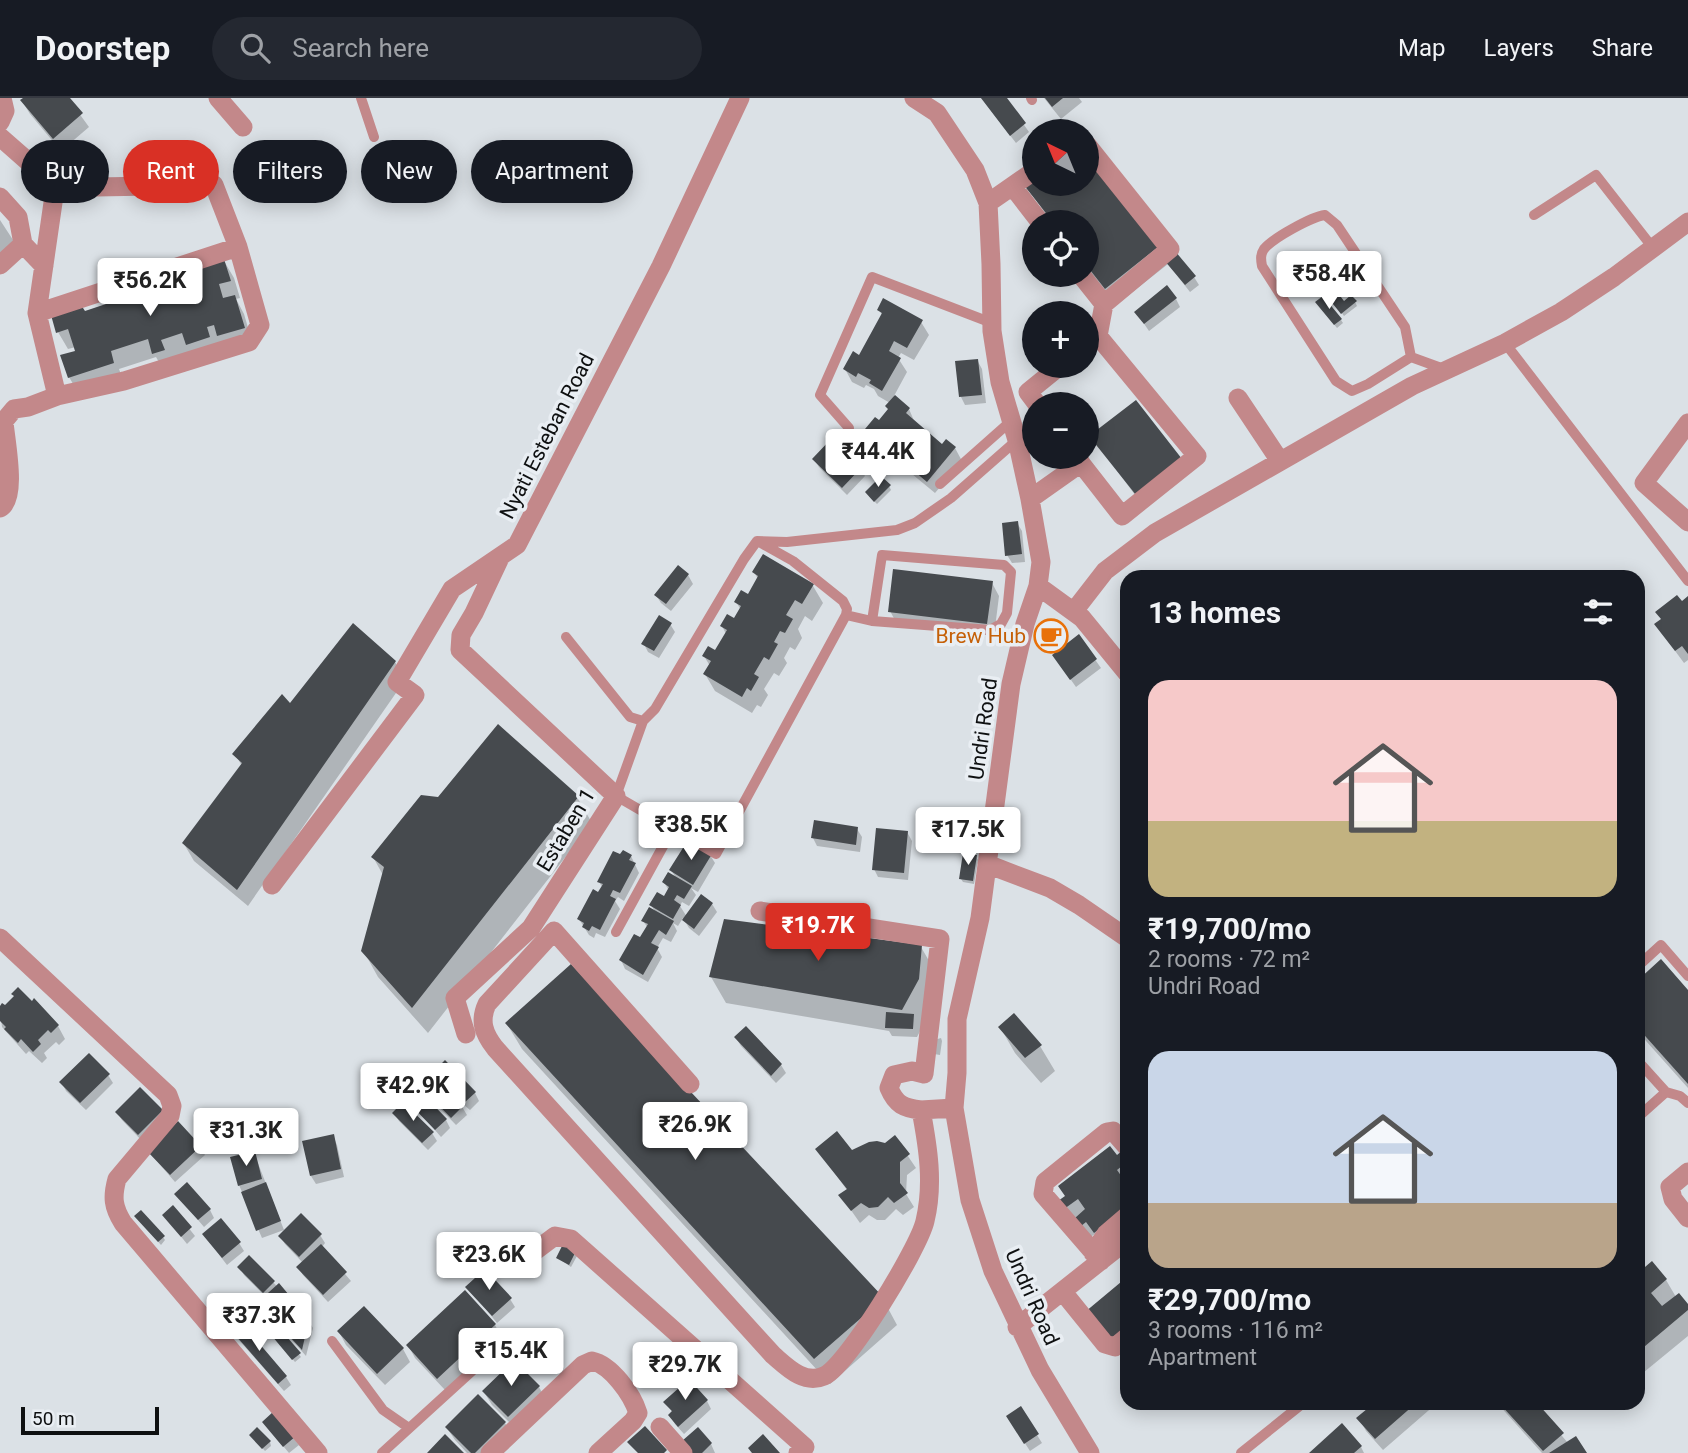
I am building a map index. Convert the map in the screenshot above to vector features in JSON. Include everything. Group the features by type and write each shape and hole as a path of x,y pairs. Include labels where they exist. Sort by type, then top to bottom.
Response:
{"street":[{"path":"0,122 5,111 2,98"},
{"path":"218,98 243,127"},
{"name":"Nyati Esteban Road","path":"272,885 415,695 397,682 452,589 517,545 661,266 740,98"},
{"name":"Undri Road","path":"914,98 937,113 975,170 988,203 992,323 1000,382 1017,440 1041,562 1038,586 1025,624 1011,684 979,918 957,1019 954,1108 970,1200 993,1271 1017,1327 1053,1394 1090,1453"},
{"path":"0,137 21,155"},
{"path":"1099,160 1170,249 1104,304 1099,319"},
{"path":"988,203 1022,180"},
{"path":"0,508 5,506 10,487 2,421 14,409 124,381 249,342 260,325 238,247 214,185 109,187"},
{"path":"1013,187 1031,210"},
{"path":"0,197 18,216 23,244 44,266"},
{"path":"53,203 37,313 57,396"},
{"path":"1074,611 1105,571 1155,533 1412,386 1506,343 1561,312 1688,222"},
{"path":"0,265 23,244"},
{"path":"37,313 238,247"},
{"path":"1091,287 1104,304"},
{"path":"1085,469 1122,516 1197,456 1099,348"},
{"path":"1029,392 1045,378"},
{"path":"1238,398 1280,461"},
{"path":"1688,424 1644,483 1688,522"},
{"path":"1030,499 1067,469"},
{"name":"Estaben 1","path":"466,1034 455,998 531,928 616,796 460,650 461,635 501,556"},
{"path":"1038,586 1074,611 1120,665"},
{"path":"987,864 1050,888 1120,926"},
{"path":"760,911 940,939 923,1074"},
{"path":"690,1084 554,931 487,1004 484,1011 483,1026 487,1038 495,1048 773,1355 793,1373 805,1378 823,1377 838,1365 917,1245 925,1222 930,1190 929,1151 921,1110"},
{"path":"0,938 168,1095 172,1106 170,1116 117,1179 113,1192 114,1208 123,1223 318,1453"},
{"path":"954,1108 904,1108 894,1100 889,1088 894,1076 912,1071 923,1074 957,1073"},
{"path":"1097,1257 1043,1194 1045,1182 1107,1132 1113,1130 1120,1138"},
{"path":"1688,1171 1670,1187 1673,1199 1688,1218"},
{"path":"1097,1257 1106,1234 1120,1222"},
{"path":"514,1266 555,1236 571,1240 805,1447 798,1453"},
{"path":"1017,1327 1063,1292 1097,1257 1120,1244"},
{"path":"1063,1292 1105,1344 1115,1347 1120,1343"},
{"path":"495,1451 583,1365 592,1361 602,1363 610,1372 635,1403 638,1413 633,1421 598,1453"},
{"path":"660,1427 683,1453"}],"lane":[{"path":"361,98 374,137"},
{"path":"1534,215 1596,175 1653,248"},
{"path":"1325,215 1337,225 1405,327 1411,357 1368,384 1352,391 1344,388 1336,381 1262,266 1261,256 1265,248 1315,216 1325,215"},
{"path":"849,428 820,395 872,277 992,323"},
{"path":"1506,343 1688,581"},
{"path":"1411,357 1445,370"},
{"path":"940,484 1011,421"},
{"path":"757,541 787,542 897,530 915,523 951,498 1017,440"},
{"path":"757,541 793,561 844,601 847,609 716,854 616,796 643,721 655,709 757,541"},
{"path":"846,615 872,621 990,630 1001,624 1007,613 1011,572 1004,565 882,555 872,621"},
{"path":"566,637 630,718 643,721"},
{"path":"616,932 673,828"},
{"path":"1645,960 1661,945 1688,976"},
{"path":"1645,1069 1666,1092 1680,1096 1688,1103"},
{"path":"1645,1112 1666,1092"},
{"path":"332,1342 383,1410 409,1429"},
{"path":"382,1453 472,1371"},
{"path":"1241,1453 1295,1410"}],"building":[{"path":"70,98 83,113 53,139 20,100"},
{"path":"981,98 1007,98 1023,119 1022,126 1010,136"},
{"path":"1045,98 1063,98 1052,107"},
{"path":"1099,171 1158,247 1105,289 1099,281 1099,210 1044,210 1032,196 1099,196"},
{"path":"1175,251 1196,276 1185,285 1164,260"},
{"path":"224,259 231,281 219,284 223,298 235,295 245,328 217,336 214,325 207,327 210,337 186,345 182,333 161,340 165,350 152,354 148,339 111,351 114,363 68,378 60,355 75,351 68,329 56,333 51,315 81,305 85,311 109,303 107,296 167,278 169,285 193,278 191,269"},
{"path":"1167,285 1177,298 1144,324 1134,312"},
{"path":"1334,288 1344,301 1351,295 1357,301 1341,314 1325,294"},
{"path":"1323,296 1342,319 1334,325 1315,302"},
{"path":"883,298 923,320 907,348 894,341 889,351 901,358 882,391 869,383 871,380 858,373 856,377 843,369 853,351 859,355 882,313 877,310"},
{"path":"978,359 982,395 959,397 955,361"},
{"path":"895,395 910,408 906,413 942,444 946,439 956,447 927,482 902,461 912,450 904,443 894,454 865,429 875,417 879,420 888,409 885,406"},
{"path":"1136,400 1182,459 1136,495 1099,449 1099,428"},
{"path":"832,438 862,467 842,488 812,459"},
{"path":"881,476 891,485 874,502 865,492"},
{"path":"1018,521 1022,554 1005,556 1002,523"},
{"path":"763,554 814,584 802,604 795,600 786,615 793,619 785,633 780,631 774,642 778,644 769,660 764,657 754,674 759,677 751,691 747,688 742,697 703,674 711,661 702,656 708,646 715,650 727,630 720,626 727,614 734,618 741,606 734,602 741,590 748,594 758,576 752,572"},
{"path":"678,565 689,574 666,604 654,595"},
{"path":"893,569 993,581 987,624 888,612"},
{"path":"1677,595 1682,601 1688,596 1688,654 1682,646 1675,651 1654,624 1661,619 1655,612"},
{"path":"659,615 672,623 654,651 641,644"},
{"path":"353,623 396,661 237,890 182,843 242,763 232,754 282,694 290,703"},
{"path":"1079,634 1097,659 1070,680 1052,655"},
{"path":"498,724 579,796 412,1008 361,951 384,867 371,857 421,795 438,797"},
{"path":"814,820 858,827 856,845 811,838"},
{"path":"876,828 908,831 904,873 872,870"},
{"path":"688,840 712,854 693,885 669,870"},
{"path":"623,850 632,855 629,860 636,863 620,893 613,890 610,896 616,899 600,930 592,926 589,931 582,927 584,923 577,919 593,889 598,892 603,884 597,882 613,851 620,854"},
{"path":"963,853 977,855 973,881 959,879"},
{"path":"668,872 692,886 684,899 677,895 674,900 681,905 673,919 649,905 657,892 664,896 669,887 662,882"},
{"path":"701,894 713,903 694,929 682,920"},
{"path":"649,907 674,921 666,935 659,930 651,943 659,947 643,975 619,960 634,934 640,937 648,924 641,921"},
{"path":"724,919 922,945 919,979 902,1010 709,977"},
{"path":"1661,959 1688,990 1688,1084 1645,1036 1645,974"},
{"path":"571,964 884,1298 814,1359 505,1023"},
{"path":"18,987 32,1001 34,998 59,1025 51,1033 48,1030 38,1040 41,1044 33,1052 21,1039 18,1043 0,1021 0,1006 14,996 11,994"},
{"path":"886,1012 914,1014 913,1029 885,1028"},
{"path":"1014,1013 1042,1045 1025,1058 998,1027"},
{"path":"746,1026 782,1064 771,1076 734,1037"},
{"path":"89,1053 110,1074 80,1103 59,1082"},
{"path":"445,1060 476,1092 464,1103 433,1072"},
{"path":"431,1074 463,1106 451,1118 419,1085"},
{"path":"140,1087 163,1110 138,1135 115,1112"},
{"path":"418,1089 447,1119 435,1130 406,1100"},
{"path":"403,1102 434,1132 422,1143 392,1113"},
{"path":"178,1121 201,1146 170,1175 147,1151"},
{"path":"837,1131 852,1150 869,1142 885,1143 895,1135 910,1154 900,1162 900,1183 908,1193 894,1203 888,1197 878,1207 869,1208 861,1203 851,1211 838,1195 847,1189 815,1149"},
{"path":"334,1134 341,1169 310,1176 302,1141"},
{"path":"1110,1146 1117,1155 1120,1152 1120,1168 1117,1170 1120,1174 1120,1213 1094,1233 1086,1222 1081,1226 1075,1218 1085,1209 1078,1199 1064,1209 1058,1201 1065,1196 1058,1186"},
{"path":"255,1151 262,1179 238,1186 230,1157"},
{"path":"187,1182 211,1209 198,1220 174,1194"},
{"path":"266,1182 281,1221 256,1231 241,1192"},
{"path":"173,1205 192,1227 181,1237 162,1215"},
{"path":"141,1210 165,1236 158,1242 134,1216"},
{"path":"301,1213 322,1234 299,1257 278,1236"},
{"path":"221,1218 241,1242 222,1258 202,1234"},
{"path":"321,1244 347,1272 323,1295 296,1267"},
{"path":"563,1244 576,1251 569,1265 556,1258"},
{"path":"249,1255 275,1281 263,1293 237,1267"},
{"path":"1652,1261 1667,1279 1651,1293 1662,1306 1679,1293 1688,1304 1688,1310 1645,1346 1645,1267"},
{"path":"485,1269 512,1298 492,1316 465,1287"},
{"path":"279,1283 309,1319 302,1350 258,1302"},
{"path":"1120,1283 1120,1332 1108,1341 1085,1312"},
{"path":"465,1290 496,1324 437,1379 406,1345"},
{"path":"364,1306 404,1348 377,1374 337,1331"},
{"path":"241,1322 287,1376 278,1384 231,1330"},
{"path":"280,1329 301,1353 292,1360 272,1336"},
{"path":"514,1360 540,1386 508,1417 482,1391"},
{"path":"689,1379 708,1400 678,1427 668,1415 672,1411 663,1402"},
{"path":"478,1394 506,1422 475,1453 471,1453 445,1427"},
{"path":"1021,1406 1039,1434 1024,1444 1006,1416"},
{"path":"1366,1410 1408,1410 1375,1439 1356,1418"},
{"path":"1505,1410 1543,1410 1564,1433 1543,1451"},
{"path":"274,1411 296,1436 283,1447 262,1422"},
{"path":"1342,1423 1362,1446 1354,1453 1309,1453"},
{"path":"645,1426 667,1450 664,1453 638,1453 627,1442"},
{"path":"257,1427 271,1441 262,1449 249,1435"},
{"path":"698,1427 712,1443 702,1453 692,1453 682,1441"},
{"path":"445,1434 464,1453 427,1453"},
{"path":"763,1434 780,1453 752,1453 748,1448"},
{"path":"1576,1436 1587,1453 1549,1453"}],"place":[{"name":"Brew Hub","path":"1051,636"}]}
